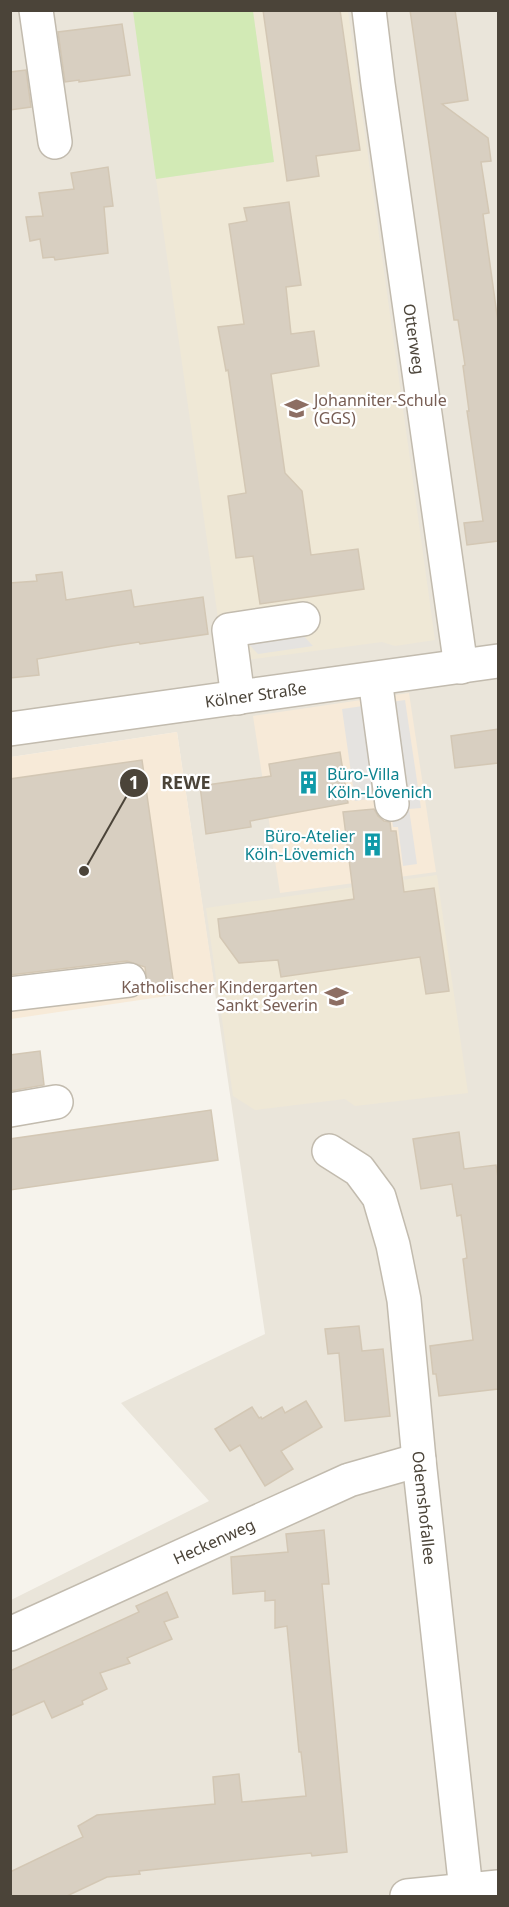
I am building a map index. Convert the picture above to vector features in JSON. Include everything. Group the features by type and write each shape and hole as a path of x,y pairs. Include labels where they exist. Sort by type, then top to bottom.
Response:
{"street":[{"path":"36,10 55,142"},
{"name":"Otterweg","path":"369,10 461,667"},
{"path":"238,698 229,630 303,619"},
{"name":"Kölner Straße","path":"10,729 498,661"},
{"path":"375,679 392,804"},
{"path":"10,994 129,980"},
{"path":"10,1110 56,1102"},
{"name":"Odemshofallee","path":"329,1151 359,1170 379,1197 393,1245 404,1300 419,1460 485,1890"},
{"name":"Heckenweg","path":"10,1634 349,1480 419,1460"},
{"path":"407,1896 485,1890"}],"shaded area":[{"path":"11,11 498,11 498,1896 11,1896 11,1600 209,1501 121,1403 265,1334 177,732 11,757"},
{"name":"Johanniter-Schule (GGS)","path":"253,11 348,11 435,640 395,646 382,642 247,660 226,675 156,179 274,162"},
{"path":"297,629 313,646 258,654 242,637"},
{"path":"409,693 436,872 280,893 253,716"},
{"path":"405,700 421,808 409,809 417,864 403,866 398,827 393,827 389,796 355,801 342,709"},
{"path":"177,732 215,989 11,1019 11,757"},
{"name":"Katholischer Kindergarten Sankt Severin","path":"437,875 468,1093 355,1106 345,1099 255,1110 233,1096 206,908"}],"green space":[{"path":"133,11 253,11 274,162 156,179"}],"building":[{"path":"263,10 340,10 360,150 316,156 319,176 287,181"},
{"path":"410,10 455,10 468,100 442,104 488,138 491,161 481,162 489,213 483,214 498,322 498,541 467,545 464,523 483,521 467,411 469,411 463,366 465,365 458,320 454,320"},
{"path":"122,24 130,75 65,82 58,32"},
{"path":"26,70 31,107 10,110 10,72"},
{"path":"108,167 113,206 104,207 108,253 55,260 54,257 43,258 40,239 30,241 26,217 43,216 39,193 74,189 71,173"},
{"path":"289,202 301,285 286,287 291,334 314,331 319,366 271,374 285,473 302,491 311,555 358,549 364,589 260,604 253,556 236,558 228,496 246,493 228,370 226,371 218,327 244,324 229,224 247,221 244,208"},
{"path":"62,572 66,600 131,590 134,607 203,597 208,634 140,644 139,642 37,659 39,675 10,678 10,583 37,581 36,575"},
{"path":"498,729 498,763 455,768 451,736"},
{"path":"340,752 348,803 250,821 251,827 206,834 200,786 271,776 269,764"},
{"path":"142,760 174,986 148,990 145,967 127,961 10,975 10,779"},
{"path":"374,809 384,821 390,822 391,831 396,831 404,892 434,888 449,991 426,994 420,957 281,977 278,960 239,963 220,937 218,919 354,899 343,812"},
{"path":"40,1051 44,1085 10,1091 10,1055"},
{"path":"211,1110 218,1160 10,1190 10,1139"},
{"path":"459,1132 464,1169 496,1165 498,1178 498,1389 439,1396 436,1374 433,1374 430,1346 473,1340 463,1259 467,1258 461,1215 457,1216 452,1184 421,1189 413,1139"},
{"path":"359,1326 362,1351 383,1349 390,1416 345,1421 339,1353 328,1354 325,1329"},
{"path":"306,1401 322,1427 281,1451 293,1469 265,1486 240,1445 230,1451 215,1429 252,1407 262,1419 282,1407 285,1413"},
{"path":"324,1530 329,1584 322,1584 347,1852 312,1856 311,1853 139,1871 140,1874 107,1877 67,1896 10,1896 10,1872 83,1837 78,1826 97,1815 215,1804 213,1777 239,1774 242,1802 306,1796 301,1752 299,1752 287,1626 275,1628 275,1600 265,1601 265,1591 233,1594 231,1557 288,1552 286,1534"},
{"path":"167,1592 178,1617 164,1622 172,1639 127,1658 130,1663 100,1673 107,1689 82,1701 83,1704 52,1718 44,1701 10,1716 10,1671 139,1612 136,1606"}],"place":[{"name":"Johanniter-Schule (GGS)","path":"296,409"},
{"name":"Büro-Villa Köln-Lövenich","path":"309,783"},
{"name":"Büro-Atelier Köln-Lövemich","path":"373,845"},
{"name":"REWE","path":"84,871"},
{"name":"Katholischer Kindergarten Sankt Severin","path":"336,996"}]}
